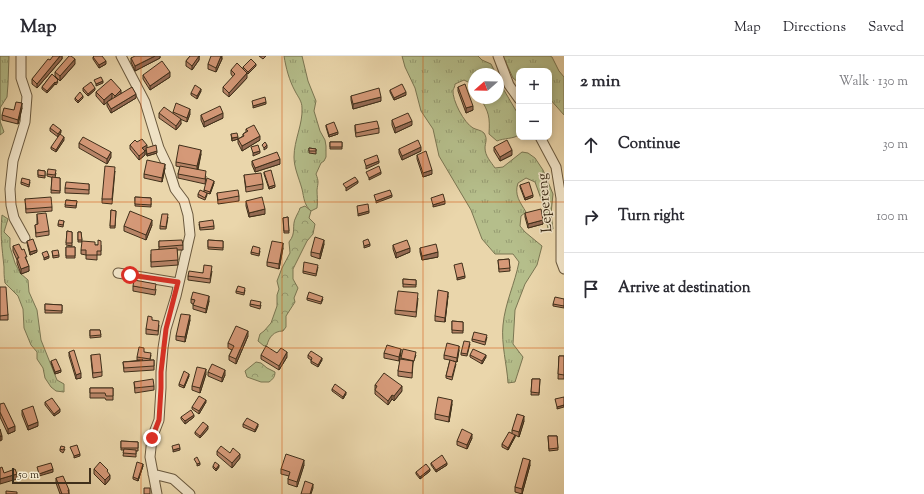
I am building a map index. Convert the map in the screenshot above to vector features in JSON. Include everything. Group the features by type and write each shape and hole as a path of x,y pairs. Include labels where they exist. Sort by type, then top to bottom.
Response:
{"street":[{"path":"21,56 21,78 27,96 25,122 13,161 10,189 11,206 14,218 25,238"},
{"path":"121,56 145,102 175,189 184,200 188,215 190,235 166,329 163,348 159,420 152,438 150,456 156,494"},
{"path":"498,56 509,85 516,95"},
{"name":"Lepereng","path":"542,140 556,167 561,198 561,261 564,269"},
{"path":"118,273 178,282"},
{"path":"153,474 173,480 190,494"}],"green space":[{"path":"0,56 9,56 7,97 0,108"},
{"path":"284,56 302,56 308,81 316,101 314,111 320,131 325,140 326,157 321,163 316,174 318,179 317,208 311,211 305,201 294,161 295,144 301,120 302,106 289,78"},
{"path":"402,56 478,56 482,60 491,64 493,68 468,68 468,82 464,80 455,84 453,94 459,111 473,128 484,133 486,139 486,154 495,168 503,167 522,152 528,153 535,158 543,170 553,194 551,214 553,229 548,229 544,207 535,182 526,178 518,183 517,195 526,212 521,216 520,226 542,246 537,265 525,284 515,310 513,344 523,357 515,382 508,383 503,347 503,325 519,262 513,254 495,254 482,239 471,210 439,156 433,129 421,111 415,88 405,67"},
{"path":"503,56 552,57 559,71 564,77 564,115 552,101 552,68 516,68 516,80 513,78"},
{"path":"504,90 516,111 516,136 497,141 489,134 488,115 483,104 504,104"},
{"path":"0,121 4,132 0,135"},
{"path":"305,206 311,211 309,218 315,224 313,234 307,241 293,269 293,279 298,288 294,298 295,302 286,316 286,327 283,331 272,335 267,345 264,346 258,341 260,334 271,323 277,306 277,295 279,289 277,281 290,253 289,242 293,235 295,220 300,208"},
{"path":"2,215 8,219 4,232 10,238 10,247 15,263 20,273 28,280 29,292 37,310 41,340 57,380 64,384 64,392 56,391 51,387 45,378 43,368 37,359 37,352 31,345 24,328 23,309 18,296 5,283 1,235"},
{"path":"256,362 261,363 275,372 274,378 269,382 261,382 247,377 245,371"}],"building":[{"path":"53,56 60,56 37,84 32,79 48,59 50,60"},
{"path":"69,56 75,59 60,76 55,72"},
{"path":"102,56 106,61 99,65 93,57"},
{"path":"135,56 155,56 135,66 131,58"},
{"path":"190,56 199,56 192,66 186,61"},
{"path":"211,56 221,56 216,68 208,64"},
{"path":"251,59 256,64 248,72 243,67"},
{"path":"162,61 170,72 150,86 143,75"},
{"path":"237,63 247,73 229,93 223,87 235,74 231,70"},
{"path":"52,74 58,80 47,91 42,87"},
{"path":"101,77 103,81 96,84 94,80"},
{"path":"111,79 121,90 115,96 112,93 104,100 96,92"},
{"path":"91,82 95,88 88,94 83,88"},
{"path":"402,84 406,92 394,98 390,90"},
{"path":"465,84 468,92 468,104 472,104 473,106 466,108 458,87"},
{"path":"195,85 201,89 197,96 191,93"},
{"path":"132,87 136,94 111,109 107,102"},
{"path":"379,88 381,97 353,104 351,96"},
{"path":"80,92 83,96 78,101 75,98"},
{"path":"265,97 266,102 253,106 252,101"},
{"path":"16,102 22,103 18,120 2,115 4,108 14,110"},
{"path":"176,103 190,109 187,118 173,112"},
{"path":"220,106 223,113 204,122 201,115"},
{"path":"164,107 181,119 176,126 159,113"},
{"path":"408,113 412,121 395,128 392,120"},
{"path":"377,121 379,128 356,133 355,125"},
{"path":"334,122 338,132 329,135 326,125"},
{"path":"53,124 61,130 58,134 50,128"},
{"path":"254,125 260,136 242,146 238,139 244,136 243,134 248,131 246,129"},
{"path":"237,133 238,137 232,138 231,134"},
{"path":"60,134 64,137 56,150 51,147"},
{"path":"83,137 111,152 107,159 79,143"},
{"path":"142,139 147,145 142,148 145,151 139,156 130,145 135,140 137,142"},
{"path":"418,140 421,147 402,156 399,149"},
{"path":"507,140 512,150 500,157 494,147"},
{"path":"265,142 267,145 264,148 262,145"},
{"path":"330,142 342,142 342,147 330,147"},
{"path":"156,145 157,151 147,154 146,148"},
{"path":"179,145 201,150 197,166 176,162"},
{"path":"258,145 260,151 253,153 251,147"},
{"path":"309,148 316,149 316,151 309,151"},
{"path":"426,151 432,170 423,173 417,155"},
{"path":"277,152 280,159 255,168 252,161"},
{"path":"377,155 379,161 366,166 364,160"},
{"path":"147,160 165,164 162,178 144,174"},
{"path":"105,166 115,167 112,199 102,199"},
{"path":"180,166 206,171 205,179 178,174"},
{"path":"379,166 381,172 369,178 366,172"},
{"path":"48,169 56,170 55,175 47,174"},
{"path":"38,170 45,171 45,176 38,175"},
{"path":"271,170 275,185 269,187 264,172"},
{"path":"261,173 263,184 246,187 244,175"},
{"path":"52,177 60,178 60,191 51,190"},
{"path":"355,177 358,181 346,188 343,184"},
{"path":"22,178 30,180 29,185 21,182"},
{"path":"207,178 214,181 210,192 204,190"},
{"path":"66,182 89,184 89,190 65,188"},
{"path":"529,182 533,195 525,198 520,185"},
{"path":"200,190 207,193 205,198 198,194"},
{"path":"238,190 239,196 218,200 217,193"},
{"path":"390,190 392,195 376,201 374,195"},
{"path":"443,194 445,201 433,205 431,198"},
{"path":"51,197 52,207 26,209 25,199"},
{"path":"135,197 151,198 151,205 135,204"},
{"path":"262,197 265,209 249,213 246,201"},
{"path":"66,200 77,201 76,206 65,205"},
{"path":"368,204 369,211 358,214 357,206"},
{"path":"541,209 543,220 528,224 525,213"},
{"path":"111,210 116,211 115,226 110,226"},
{"path":"130,211 152,220 146,235 124,226"},
{"path":"46,213 49,231 36,233 35,225 38,224 37,214"},
{"path":"162,214 168,214 166,227 160,226"},
{"path":"288,217 289,231 284,231 283,218"},
{"path":"59,220 64,221 63,225 58,224"},
{"path":"213,220 214,226 200,228 199,222"},
{"path":"67,231 72,232 72,243 66,243"},
{"path":"78,232 81,232 82,240 78,240"},
{"path":"315,237 324,240 320,254 311,252"},
{"path":"33,239 37,250 30,252 27,241"},
{"path":"368,239 370,244 364,246 363,241"},
{"path":"98,240 101,241 101,251 97,251 97,255 86,255 86,250 81,250 82,241 95,242 95,245 98,245"},
{"path":"182,240 183,245 159,247 159,241"},
{"path":"208,240 223,241 223,248 208,247"},
{"path":"407,240 410,248 396,253 393,245"},
{"path":"272,241 283,243 279,264 267,262"},
{"path":"19,244 22,250 24,249 27,257 25,257 29,266 21,269 17,258 19,258 13,246"},
{"path":"436,244 438,252 422,256 420,248"},
{"path":"253,246 260,248 259,254 251,252"},
{"path":"66,247 75,247 75,256 66,256"},
{"path":"177,248 178,260 151,262 151,250"},
{"path":"58,250 59,255 53,256 52,251"},
{"path":"47,251 49,256 44,258 42,253"},
{"path":"509,259 510,268 499,269 498,260"},
{"path":"304,262 318,265 316,274 303,271"},
{"path":"462,263 465,276 457,278 454,265"},
{"path":"204,265 212,266 210,279 188,276 189,271 203,273"},
{"path":"403,279 416,280 416,285 403,284"},
{"path":"134,280 156,284 155,290 133,286"},
{"path":"238,286 245,288 244,293 236,291"},
{"path":"0,287 6,287 8,315 0,316"},
{"path":"438,290 448,292 445,318 435,316"},
{"path":"398,291 418,293 416,312 395,310"},
{"path":"193,292 209,296 206,309 193,305 195,300 191,299"},
{"path":"309,292 323,297 321,302 307,298"},
{"path":"555,297 564,299 564,306 553,304"},
{"path":"251,300 261,302 260,306 250,304"},
{"path":"45,304 62,305 62,311 45,310"},
{"path":"181,314 190,315 185,337 176,336"},
{"path":"148,316 152,317 152,320 159,321 158,331 146,329"},
{"path":"452,321 463,322 463,331 452,330"},
{"path":"236,326 248,331 236,359 229,356 234,346 228,343"},
{"path":"90,330 100,330 101,335 90,336"},
{"path":"474,332 487,335 485,342 472,339"},
{"path":"464,341 470,342 467,354 461,353"},
{"path":"447,343 459,346 457,358 444,355"},
{"path":"387,345 401,349 399,357 384,353"},
{"path":"266,346 277,353 281,348 287,352 279,366 261,355"},
{"path":"139,347 144,348 144,352 151,353 150,359 137,357"},
{"path":"403,349 416,352 414,361 401,358"},
{"path":"473,349 486,355 482,361 470,355"},
{"path":"74,350 81,373 76,375 69,352"},
{"path":"311,351 322,358 318,365 311,361 312,358 308,355"},
{"path":"100,354 102,372 93,373 91,355"},
{"path":"559,356 564,356 564,375 558,374"},
{"path":"56,359 61,370 55,372 51,361"},
{"path":"400,359 413,361 412,373 398,371"},
{"path":"154,360 154,366 124,368 123,362"},
{"path":"450,360 456,362 452,377 446,376"},
{"path":"212,364 225,370 222,378 208,372"},
{"path":"197,367 206,369 200,388 192,386"},
{"path":"184,371 189,374 184,386 179,384"},
{"path":"384,373 402,386 388,401 375,390 377,386 375,385"},
{"path":"153,379 154,386 135,388 134,382"},
{"path":"532,379 540,379 539,393 531,392"},
{"path":"335,384 346,392 343,397 332,389"},
{"path":"90,388 113,388 113,396 106,396 105,393 90,393"},
{"path":"199,396 206,400 199,411 192,407"},
{"path":"438,397 452,400 449,417 435,414"},
{"path":"564,397 564,405 557,407 555,399"},
{"path":"52,398 60,409 54,414 45,402"},
{"path":"4,403 15,426 8,429 0,412 0,404"},
{"path":"33,406 38,422 28,426 22,410"},
{"path":"191,410 194,415 185,421 181,417"},
{"path":"517,414 524,416 519,432 512,430"},
{"path":"247,418 258,424 255,430 243,424"},
{"path":"203,422 208,426 200,436 195,432"},
{"path":"462,429 472,434 467,445 457,441"},
{"path":"509,432 515,435 508,448 502,444"},
{"path":"548,436 557,436 558,448 549,449"},
{"path":"121,441 138,442 138,448 121,448"},
{"path":"179,444 180,448 173,450 172,446"},
{"path":"77,445 80,454 74,456 70,447"},
{"path":"61,446 65,447 63,450 60,449"},
{"path":"221,446 230,453 233,448 240,454 232,463 217,451"},
{"path":"124,449 136,450 136,454 123,453"},
{"path":"286,454 304,460 297,482 288,479 290,472 281,469"},
{"path":"442,455 447,463 436,470 431,463"},
{"path":"197,457 200,463 197,464 194,459"},
{"path":"523,458 530,460 522,489 515,487"},
{"path":"100,462 108,470 107,471 110,475 105,480 94,469"},
{"path":"137,462 143,464 138,479 133,477"},
{"path":"215,462 219,465 216,469 213,466"},
{"path":"51,463 53,469 39,474 37,467"},
{"path":"426,464 430,469 420,477 416,472"},
{"path":"2,467 4,473 15,469 17,474 0,479 0,468"},
{"path":"63,476 69,490 69,494 62,494 56,478"},
{"path":"305,481 313,484 310,494 301,494"},
{"path":"144,488 150,488 150,494 144,494"},
{"path":"6,491 17,492 17,494 6,494"}],"route":[{"path":"130,275 178,282 176,296 166,329 161,372 159,420 152,438"}]}
